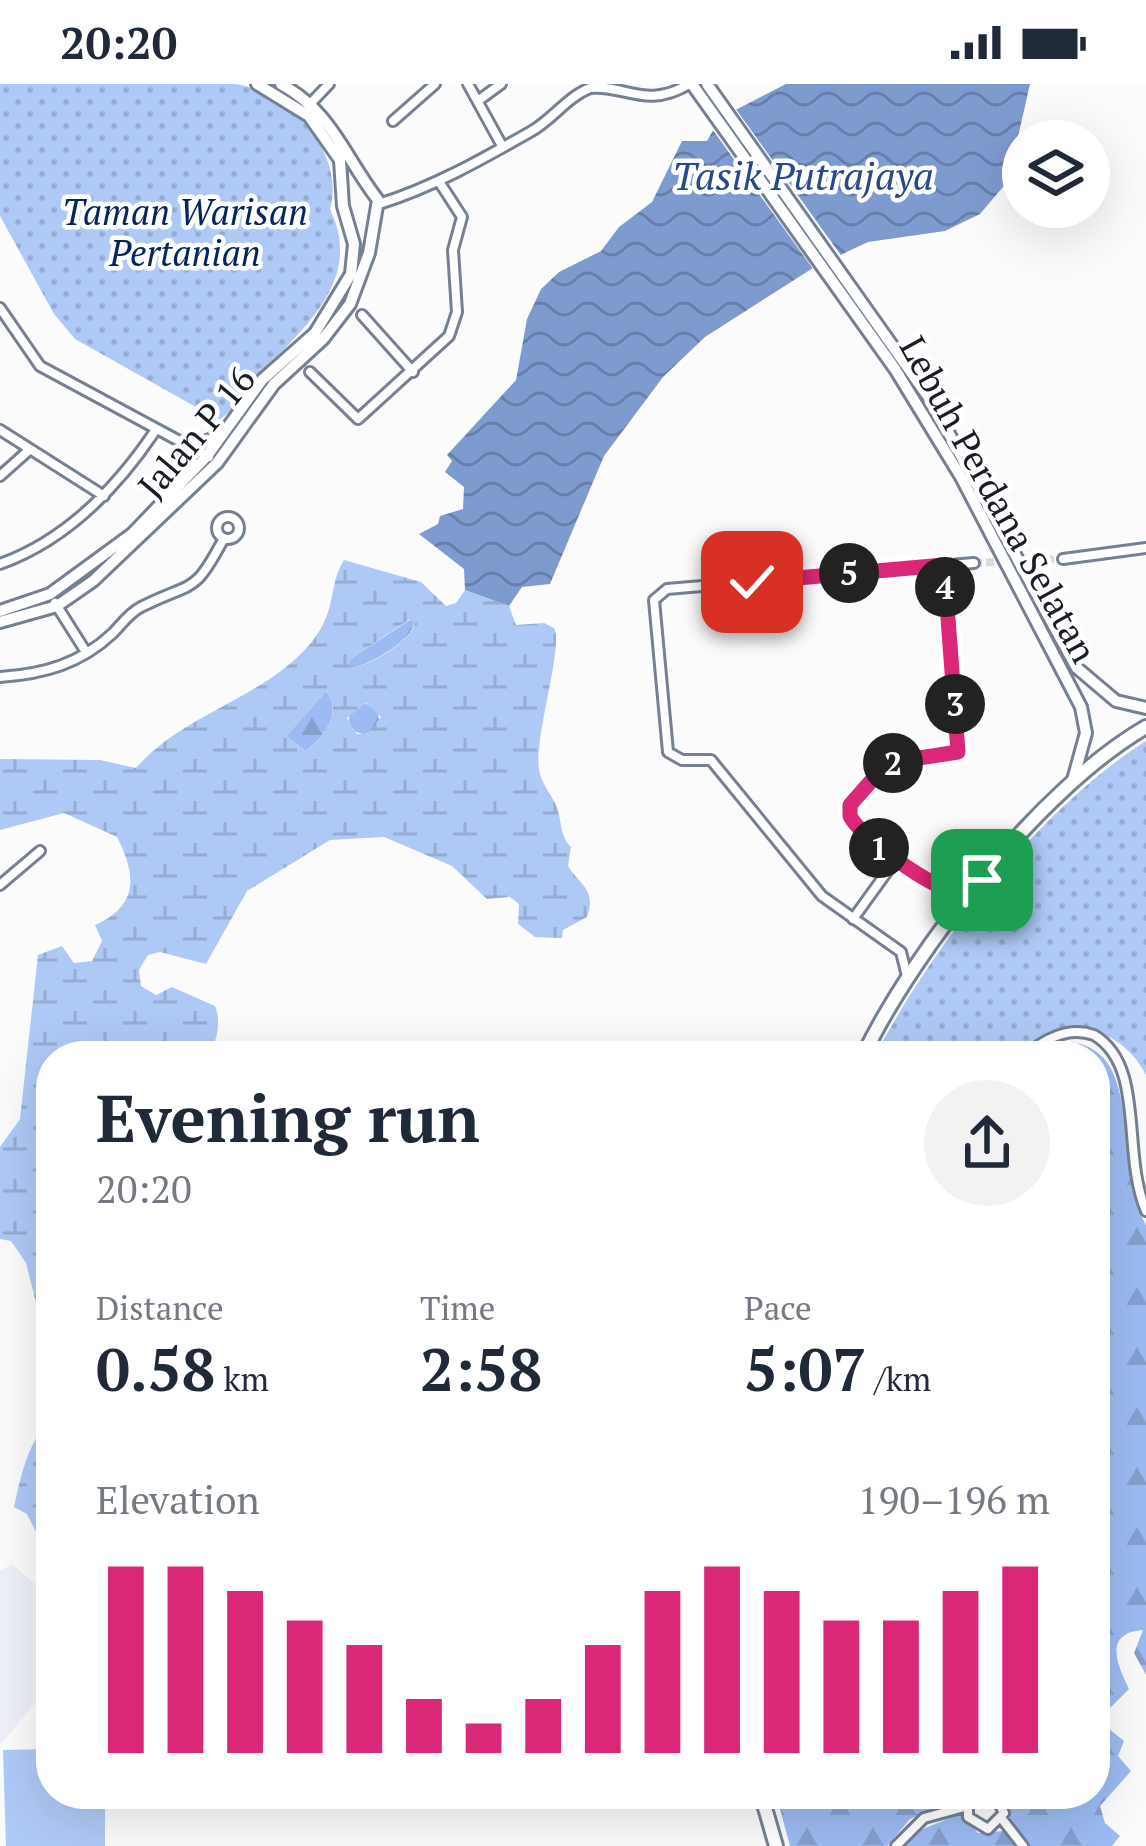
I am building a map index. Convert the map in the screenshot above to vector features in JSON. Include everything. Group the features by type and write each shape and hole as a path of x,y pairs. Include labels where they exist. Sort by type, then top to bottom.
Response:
{"main road":[{"path":"871,1041 907,978 982,880 1073,780 1146,727"},
{"path":"765,1809 776,1846"}],"street":[{"name":"Jalan P 16","path":"0,610 53,600 212,459 262,380 315,332 351,274 351,220 344,212 347,196 340,160 327,134 309,116 257,84"},
{"path":"281,84 311,103 337,130 379,205 440,183 501,144 529,134 590,88 609,86 652,97 690,84"},
{"path":"311,103 329,84"},
{"path":"393,121 434,84"},
{"path":"467,84 501,144"},
{"path":"479,100 501,84"},
{"name":"Lebuh Perdana Selatan","path":"690,84 866,315 961,477 1081,706 1086,733 1073,780"},
{"name":"Lebuh Perdana Selatan","path":"707,84 946,428 1077,668 1117,701 1146,708"},
{"path":"310,372 358,419 442,345 457,312 453,250 462,217 440,183"},
{"path":"347,196 361,188 371,192"},
{"name":"Jalan P 16","path":"0,622 53,600 135,546 274,384 323,339 350,304 366,264 372,220 379,205"},
{"path":"351,220 372,220"},
{"path":"0,308 40,366 212,459"},
{"path":"362,315 413,371"},
{"path":"0,430 104,496"},
{"path":"0,564 56,536 104,496 154,431"},
{"path":"190,448 225,432"},
{"path":"190,448 192,473"},
{"path":"0,476 28,452"},
{"path":"0,676 55,670 86,652 141,607 198,584 224,538"},
{"path":"1063,559 1146,548"},
{"path":"907,978 901,952 822,896 711,760 682,760 668,752 654,600 667,590 974,562"},
{"path":"944,565 958,752 887,763 850,805 856,827 948,890 962,890 982,880"},
{"path":"53,600 86,652"},
{"path":"0,885 40,851"},
{"path":"854,919 897,858"},
{"path":"1049,1041 1086,1032 1107,1041"},
{"path":"1110,1042 1132,1062"},
{"path":"1145,1137 1137,1168 1146,1211"},
{"path":"896,1846 923,1818 957,1809"},
{"path":"969,1809 971,1822 982,1828 1002,1819"},
{"path":"1004,1809 1002,1819 1024,1846"}],"shaded area":[{"path":"12,1564 36,1585 36,1702 0,1745 0,1571"}],"green space":[{"name":"Taman Warisan Pertanian","path":"0,84 234,84 275,98 309,128 330,167 330,209 340,257 335,278 313,317 219,420 75,339 54,314 0,216"},
{"path":"344,560 421,582 446,606 456,603 465,590 509,606 516,625 544,623 554,628 555,653 539,769 571,847 568,866 589,894 587,917 563,930 562,938 535,937 518,924 519,904 510,897 487,899 452,866 384,837 330,840 247,891 206,964 160,952 148,955 139,970 141,986 156,995 172,987 215,1006 215,1041 36,1041 36,1303 26,1263 11,1241 0,1239 0,1147 20,1119 38,955 62,946 74,963 92,961 102,941 95,925 119,909 130,877 117,837 64,813 0,830 0,759 100,760 136,768 177,733 291,663 325,620","holes":["409,620 415,622 399,644 350,669 350,659","326,691 333,707 330,723 306,751 287,736","366,703 381,717 367,734 357,734 347,718"]},
{"path":"415,621 412,629 399,644 350,669 350,659"},
{"path":"326,691 333,707 330,723 306,751 286,736"},
{"path":"364,704 375,708 379,719 375,730 364,734 353,730 349,719 353,708"},
{"path":"1146,741 1146,1075 1120,1044 1087,1030 1070,1029 1037,1041 884,1041 926,970 992,882 1106,769"},
{"path":"1110,1068 1124,1114 1136,1200 1146,1225 1146,1675 1134,1653 1143,1630 1130,1632 1116,1651 1129,1689 1110,1708"},
{"path":"36,1438 36,1532 27,1514 14,1507"},
{"path":"1110,1730 1124,1741 1118,1756 1131,1771 1110,1795"},
{"path":"36,1749 36,1809 105,1809 105,1846 6,1846 3,1750"},
{"path":"780,1809 933,1809 910,1819 887,1846 790,1846"},
{"path":"1009,1809 1101,1809 1105,1823 1120,1836 1112,1846 1029,1846"},
{"path":"962,1813 978,1833 1003,1831 1018,1846 905,1846 918,1831"}],"water":[{"name":"Tasik Putrajaya","path":"786,84 1030,84 1022,120 1002,120 1002,188 980,214 945,231 868,242 813,268 705,337 663,377 604,456 550,584 522,587 509,606 465,590 464,569 419,534 438,524 440,516 463,509 464,487 445,472 452,461 447,455 516,380 527,319 541,289 559,272 601,251 619,227 652,202 682,141 707,141 720,118"}],"pier":[{"path":"733,105 845,261 816,273 710,126 717,113"}],"tunnel":[{"path":"974,563 1063,559"}],"route":[{"path":"752,582 944,565 960,747 954,756 887,763 850,805 850,816 879,848 948,890 962,890 982,880"}]}
